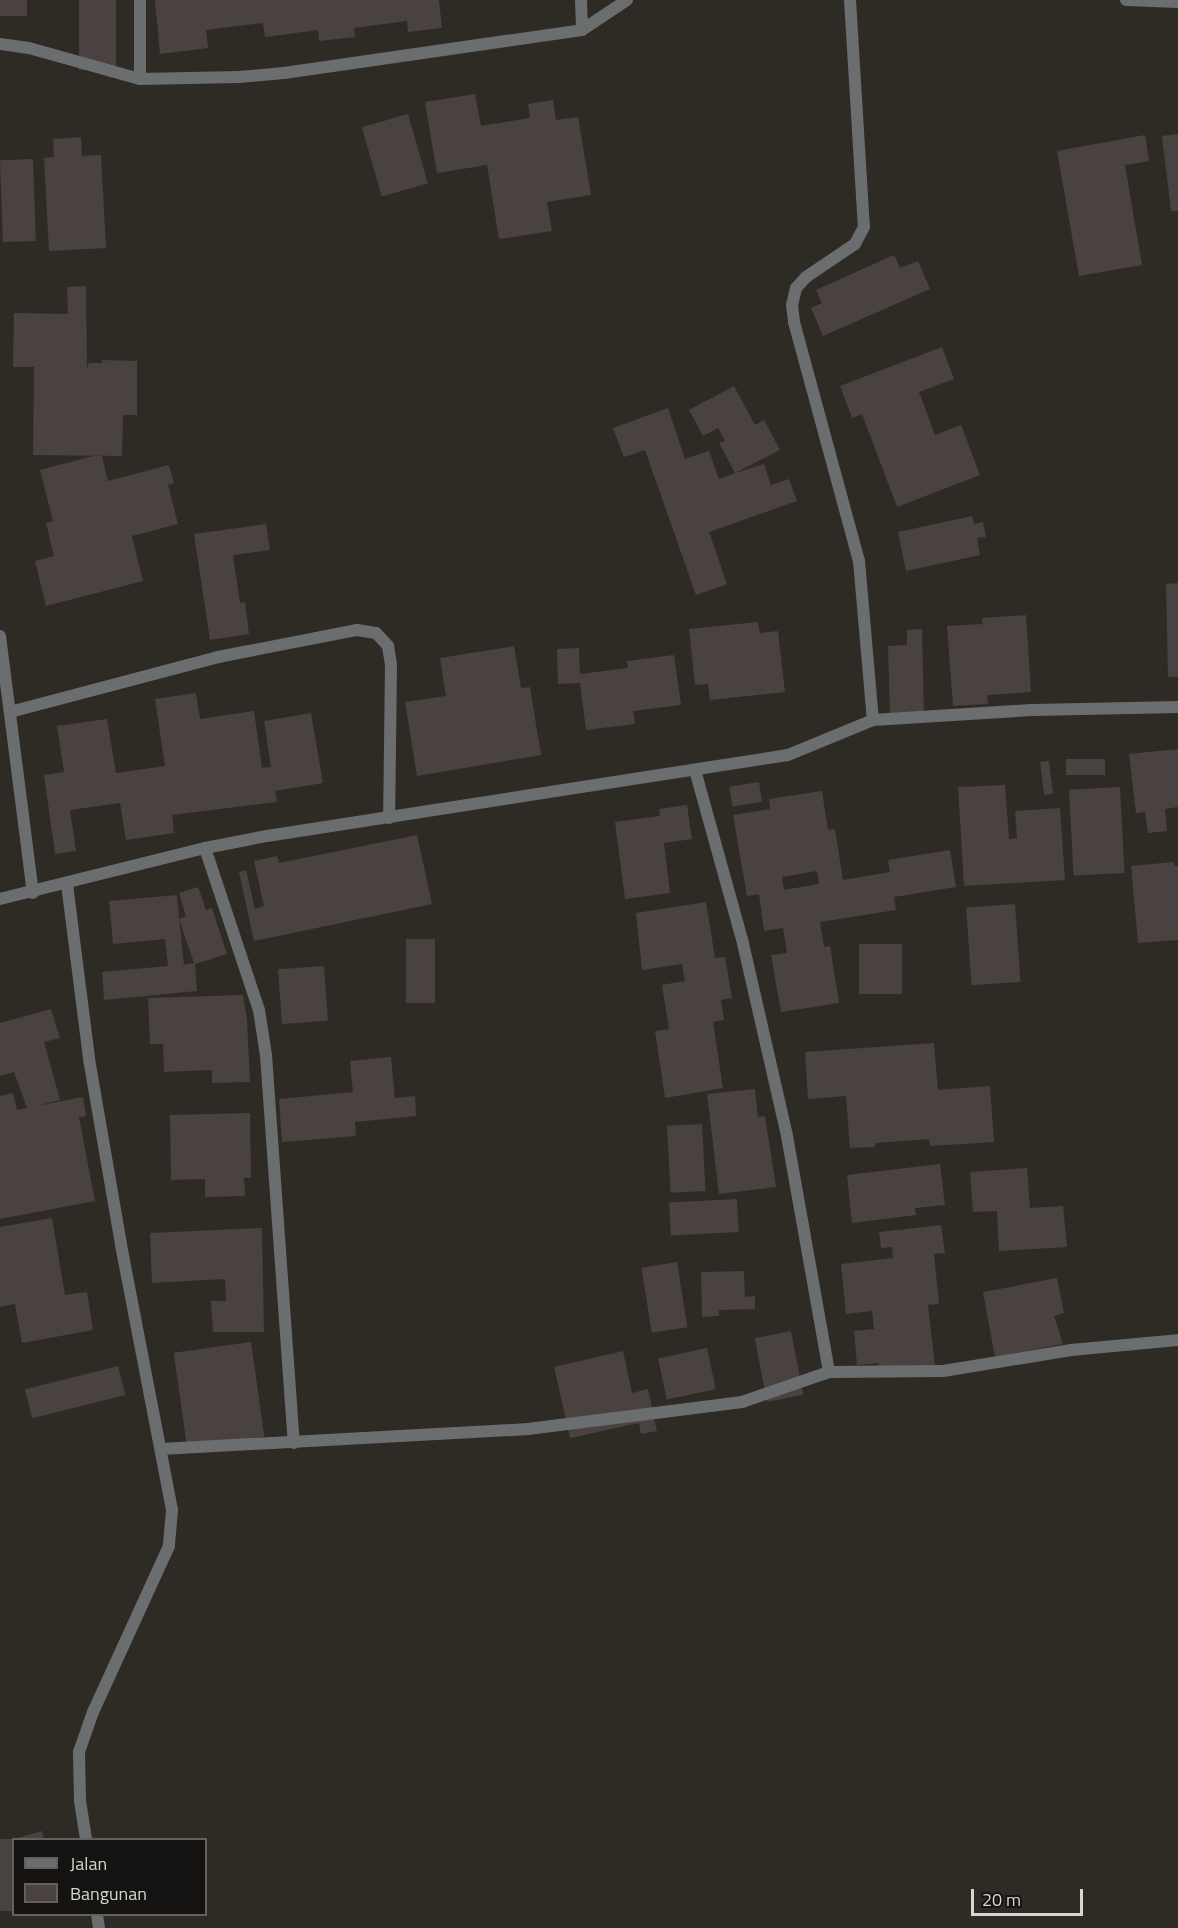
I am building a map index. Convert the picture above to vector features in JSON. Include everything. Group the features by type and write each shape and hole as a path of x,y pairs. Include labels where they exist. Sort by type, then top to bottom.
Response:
{"street":[{"path":"140,0 140,79"},
{"path":"581,0 582,30"},
{"path":"0,44 29,48 140,79 284,73 582,30 627,0"},
{"path":"850,0 864,227 855,244 806,277 796,288 792,305 794,322 859,561 873,720"},
{"path":"1126,0 1178,2"},
{"path":"10,712 218,657 357,630 375,633 388,646 391,664 389,818"},
{"path":"0,636 33,893"},
{"path":"0,900 205,848 267,836 788,755 873,720 1032,710 1178,707"},
{"path":"695,770 742,939 784,1125 829,1372"},
{"path":"205,848 260,1010 266,1055 294,1443"},
{"path":"67,884 89,1059 121,1245 172,1510 169,1546 93,1712 79,1752 80,1801 86,1838"},
{"path":"161,1449 528,1429 742,1402 829,1372 943,1371 1071,1350 1178,1340"}],"building":[{"path":"0,0 27,0 27,16 0,16"},
{"path":"79,0 116,0 116,70 79,70"},
{"path":"155,0 439,0 442,28 408,32 407,21 354,28 355,37 319,41 318,30 265,37 263,23 206,30 208,48 160,54"},
{"path":"475,94 481,126 530,118 528,104 553,100 556,120 578,117 591,195 547,202 552,231 499,239 487,165 437,173 425,102"},
{"path":"408,114 428,183 382,196 362,127"},
{"path":"1178,134 1178,211 1171,211 1162,136"},
{"path":"1145,135 1149,161 1125,165 1142,265 1079,276 1057,151"},
{"path":"81,137 82,156 101,155 106,248 49,251 44,158 54,157 53,139"},
{"path":"33,159 36,241 3,242 0,160"},
{"path":"894,255 900,268 918,261 930,289 823,336 811,308 822,303 816,290"},
{"path":"86,286 87,368 89,363 102,363 102,360 137,361 137,415 123,415 122,456 33,455 34,367 13,367 14,313 68,314 67,287"},
{"path":"942,347 954,379 919,392 935,435 961,425 980,475 897,507 862,414 852,418 840,386"},
{"path":"734,386 755,425 764,420 780,450 735,473 719,443 725,441 718,428 703,436 689,410"},
{"path":"668,408 685,459 709,451 719,479 764,464 771,485 789,479 797,501 709,532 727,584 696,595 645,450 624,457 613,428"},
{"path":"93,456 102,456 108,481 169,465 174,483 168,485 178,524 132,536 143,581 46,606 35,561 54,556 46,523 53,521 40,470"},
{"path":"972,516 974,524 983,522 986,537 977,538 980,555 906,571 898,532"},
{"path":"266,524 270,550 233,555 240,603 245,602 249,634 210,640 194,534"},
{"path":"1178,583 1178,677 1168,677 1166,584"},
{"path":"1026,615 1031,692 987,695 988,704 953,706 947,626 983,624 982,618"},
{"path":"758,622 760,633 778,631 785,692 710,700 708,684 695,685 689,629"},
{"path":"922,629 924,714 890,715 888,646 907,645 907,630"},
{"path":"514,646 521,688 530,687 541,755 417,776 405,702 446,696 440,658"},
{"path":"579,648 580,674 628,668 627,661 674,655 681,705 633,711 635,724 586,730 580,683 558,684 557,649"},
{"path":"196,693 200,719 254,711 262,768 271,767 264,721 311,713 323,783 275,791 277,802 172,815 174,833 126,840 120,803 70,810 76,851 55,854 44,775 64,772 57,726 107,719 116,773 165,766 155,699"},
{"path":"1178,749 1178,807 1165,809 1167,831 1148,833 1145,812 1136,813 1129,754"},
{"path":"1066,759 1105,759 1105,775 1066,775"},
{"path":"1049,761 1053,794 1044,795 1040,762"},
{"path":"759,782 762,802 732,806 729,787"},
{"path":"1005,785 1009,839 1017,838 1015,811 1060,808 1065,880 964,886 958,787"},
{"path":"1120,787 1125,873 1074,876 1069,790"},
{"path":"822,791 828,830 835,829 843,880 890,872 888,860 950,850 956,887 894,897 896,910 820,922 824,947 830,946 839,1003 781,1012 771,955 787,953 783,928 764,931 759,894 747,896 733,815 770,809 769,799","holes":["817,871 819,884 784,890 782,877"]},
{"path":"687,805 692,839 664,843 670,893 625,899 615,822 660,816 659,809"},
{"path":"417,835 432,904 254,941 239,872 246,870 255,909 264,906 254,861 277,856 279,863"},
{"path":"1174,862 1175,866 1178,866 1178,940 1138,943 1131,866"},
{"path":"198,887 206,910 212,908 227,954 195,964 197,991 104,1000 102,972 168,966 165,939 113,944 109,901 177,895 179,919 186,916 179,893","holes":["179,920 194,963 184,965"]},
{"path":"706,902 715,958 725,957 732,998 721,1000 724,1020 713,1022 723,1088 665,1098 655,1031 669,1029 662,985 685,981 682,964 642,970 636,913"},
{"path":"1015,904 1020,982 972,985 966,907"},
{"path":"406,939 435,939 435,1003 406,1003"},
{"path":"859,944 902,944 902,994 859,994"},
{"path":"324,966 328,1021 282,1024 278,969"},
{"path":"243,995 247,1020 250,1082 212,1083 212,1070 164,1072 163,1044 150,1044 148,998"},
{"path":"51,1009 60,1038 44,1042 60,1100 36,1106 83,1097 86,1116 79,1117 95,1201 0,1219 0,1096 13,1093 17,1110 27,1108 14,1072 0,1076 0,1023"},
{"path":"934,1043 938,1090 990,1086 994,1142 930,1146 929,1139 875,1143 875,1147 850,1148 846,1096 808,1099 805,1052"},
{"path":"391,1057 395,1098 415,1096 416,1116 355,1122 356,1136 282,1142 279,1099 353,1092 350,1061"},
{"path":"755,1089 758,1117 765,1116 776,1187 719,1194 707,1094"},
{"path":"250,1113 251,1178 244,1178 245,1196 205,1197 205,1179 171,1180 170,1115"},
{"path":"702,1124 706,1191 671,1193 667,1126"},
{"path":"940,1164 945,1205 915,1208 916,1215 852,1223 847,1175"},
{"path":"1027,1168 1030,1208 1063,1206 1067,1247 999,1251 997,1211 973,1212 970,1172"},
{"path":"737,1199 739,1232 671,1236 669,1203"},
{"path":"52,1218 65,1295 87,1292 93,1330 22,1343 15,1304 0,1307 0,1227"},
{"path":"941,1225 945,1253 934,1254 939,1304 928,1305 935,1366 879,1372 878,1363 857,1365 854,1331 874,1329 872,1311 846,1314 841,1264 893,1258 892,1247 881,1248 879,1232"},
{"path":"262,1228 264,1332 213,1332 211,1301 226,1301 225,1279 152,1283 150,1233"},
{"path":"677,1262 687,1327 652,1333 641,1268"},
{"path":"744,1271 745,1297 755,1296 755,1309 719,1310 719,1316 702,1317 701,1272"},
{"path":"1057,1278 1064,1313 1054,1316 1063,1344 995,1357 983,1292"},
{"path":"791,1331 803,1395 767,1402 755,1338"},
{"path":"251,1342 264,1437 187,1448 174,1353"},
{"path":"707,1348 716,1389 667,1399 658,1358"},
{"path":"623,1351 632,1393 648,1389 657,1431 641,1434 639,1423 570,1438 554,1367"},
{"path":"118,1366 125,1395 32,1418 25,1389"},
{"path":"42,1831 44,1838 18,1838"},
{"path":"0,1839 12,1839 12,1911 0,1911"}]}
